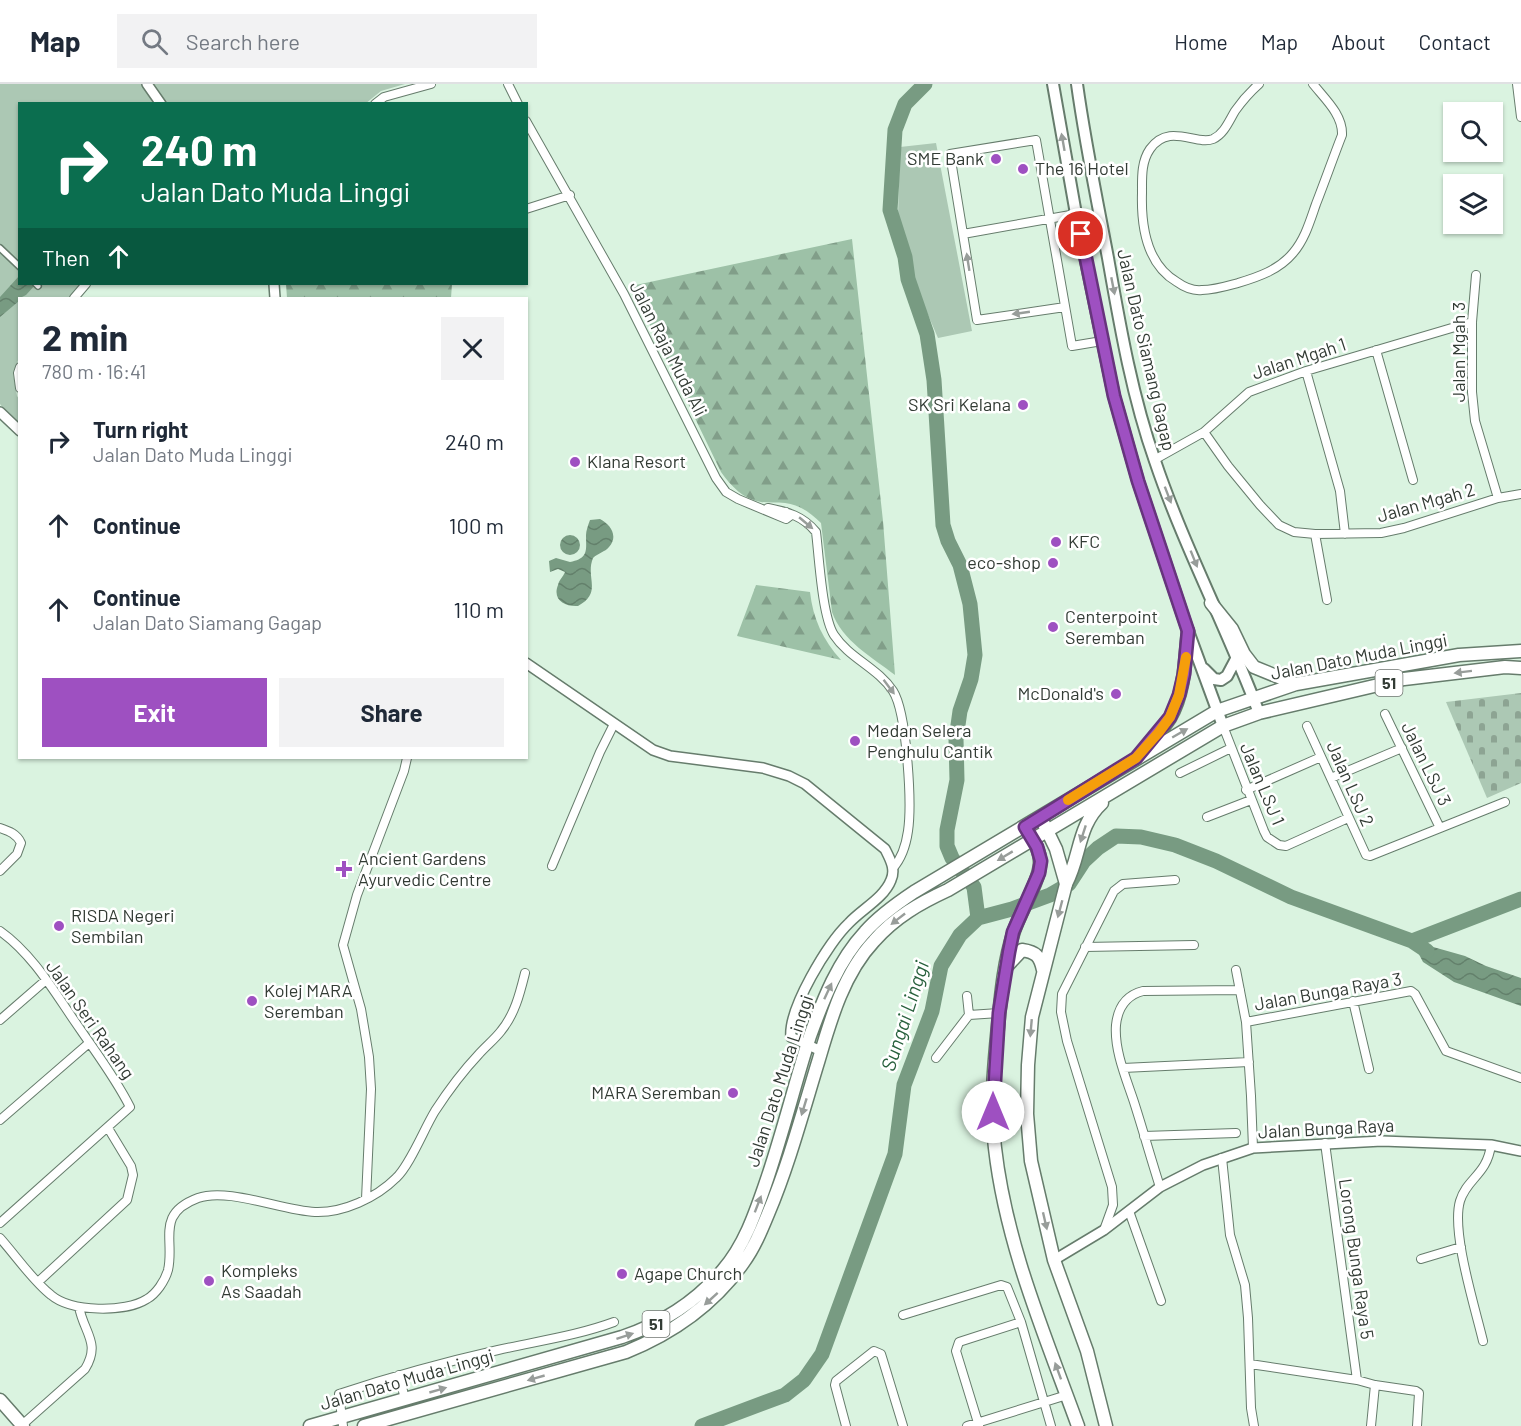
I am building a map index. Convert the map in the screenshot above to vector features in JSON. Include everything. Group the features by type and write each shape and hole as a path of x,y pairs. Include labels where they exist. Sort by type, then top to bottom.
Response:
{"main road":[{"path":"1053,84 1076,214 1114,396 1135,470 1188,631 1223,726"},
{"name":"Jalan Dato Siamang Gagap","path":"1077,84 1082,124 1120,326 1154,460 1211,603 1259,713"},
{"path":"1211,603 1232,629 1244,654 1254,667 1296,684"},
{"path":"1136,758 1170,717 1184,674 1188,631"},
{"name":"Jalan Dato Muda Linggi","path":"310,1426 342,1422 405,1399 645,1329 666,1319 705,1288 736,1253 747,1232 771,1169 818,1013 834,978 864,933 895,905 1217,711 1296,684 1448,657 1520,650"},
{"path":"1200,665 1214,679 1221,680 1227,676 1236,659"},
{"name":"Jalan Dato Muda Linggi","path":"364,1426 626,1352 672,1330 694,1314 731,1280 758,1237 784,1173 821,1051 849,977 872,942 920,903 948,890 1223,726 1259,713 1404,679 1505,667 1521,668"},
{"path":"1106,1426 1087,1351 1054,1260 1031,1161 1027,1114 1032,1017 1043,970 1066,884 1077,856 1082,831 1095,808 1113,792"},
{"path":"1041,818 1056,849 1066,884"},
{"path":"1025,827 1033,839 1041,861 1039,873 1013,932 1006,967 999,1013 993,1094 994,1146 1003,1205 1025,1278 1078,1426"},
{"path":"1006,967 1022,950 1036,954 1040,958 1043,970"},
{"path":"0,1400 23,1426"}],"street":[{"path":"147,84 160,102"},
{"path":"377,102 384,96 431,84"},
{"path":"508,84 517,102"},
{"path":"1259,84 1219,136 1210,141 1175,135 1162,139 1151,147 1145,156 1142,170 1142,202 1145,232 1150,250 1158,265 1171,279 1186,288 1202,291 1256,278 1276,268 1292,254 1304,238 1342,135 1340,118 1313,84"},
{"path":"1517,85 1521,117"},
{"name":"Jalan Raja Muda Ali","path":"528,123 624,294 716,478 726,492 786,519 790,516 786,512 796,514 809,523 816,532 826,613 833,634 880,676 894,692 901,708 910,810 901,858 893,868"},
{"path":"1065,307 977,320 950,154 1036,140 1072,346 1102,341"},
{"path":"528,208 570,195"},
{"path":"963,234 1076,214"},
{"path":"0,248 18,265"},
{"name":"Jalan Mgah 3","path":"1476,275 1472,322 1472,392 1475,421 1498,498"},
{"path":"75,297 85,285"},
{"name":"Jalan Mgah 1","path":"1154,460 1204,432 1249,392 1306,371 1472,322"},
{"path":"1376,350 1413,480"},
{"path":"1306,371 1342,496 1346,534"},
{"path":"0,412 18,429"},
{"name":"Jalan Mgah 2","path":"1204,432 1228,466 1279,525 1294,532 1381,534 1498,498 1521,494"},
{"path":"1315,534 1327,600"},
{"path":"528,664 653,750 670,756 763,768 805,784 885,849 893,868 891,882 882,894 838,933 819,962 791,1026 791,1037 821,1051"},
{"name":"Jalan LSJ 3","path":"1385,714 1440,828"},
{"path":"552,866 614,724"},
{"name":"Jalan LSJ 1","path":"1223,726 1246,790 1267,837 1279,845 1286,846 1348,818"},
{"name":"Jalan LSJ 2","path":"1307,726 1366,855 1375,856 1440,828"},
{"path":"1180,773 1230,748"},
{"path":"1331,778 1402,748"},
{"path":"1246,790 1321,757"},
{"path":"366,1199 371,1089 369,1057 361,1009 343,945 357,896 407,759"},
{"path":"1207,818 1251,800"},
{"path":"1440,828 1505,802"},
{"path":"0,828 18,837 21,843 17,854 0,871"},
{"path":"1104,1230 1113,1205 1112,1187 1067,1041 1061,1012 1062,994 1114,891 1123,884 1176,880"},
{"name":"Jalan Seri Rahang","path":"0,931 21,950 46,980 130,1107 108,1128"},
{"path":"1085,947 1194,945"},
{"path":"1236,970 1246,1022 1253,1148"},
{"path":"0,1238 51,1296 79,1307 129,1306 149,1298 160,1285 168,1270 169,1228 175,1214 186,1204 200,1197 220,1196 315,1212 344,1209 380,1192 398,1177 448,1093 502,1031 516,1006 525,973"},
{"path":"0,1020 46,980"},
{"path":"1160,1187 1123,1068 1116,1027 1121,1007 1132,994 1143,991 1240,990"},
{"name":"Jalan Bunga Raya 3","path":"1246,1022 1411,991 1415,994 1446,1051 1521,1078"},
{"path":"936,1058 969,1015 967,996"},
{"path":"1353,1001 1369,1069"},
{"path":"969,1015 999,1013"},
{"path":"0,1120 89,1043"},
{"path":"1123,1068 1249,1062"},
{"path":"0,1222 108,1128 131,1166 133,1175 127,1200 38,1282"},
{"path":"1144,1136 1236,1133"},
{"name":"Jalan Bunga Raya","path":"1054,1260 1104,1230 1160,1187 1203,1165 1253,1148 1382,1141 1491,1145 1521,1150"},
{"name":"Lorong Bunga Raya 5","path":"1325,1143 1357,1380"},
{"path":"1483,1341 1461,1247 1457,1217 1461,1198 1485,1167 1491,1145"},
{"path":"1222,1158 1230,1235 1245,1285 1251,1408 1254,1426"},
{"path":"1129,1211 1161,1301"},
{"path":"1421,1259 1461,1247"},
{"path":"903,1315 1001,1285 1007,1287 1021,1322 1052,1426"},
{"path":"23,1426 85,1369 91,1360 93,1351 91,1338 82,1323 79,1307"},
{"path":"342,1422 339,1394 399,1375 497,1350 590,1331 614,1322"},
{"path":"978,1424 956,1351 959,1342 1021,1322"},
{"path":"846,1426 835,1385 839,1377 871,1352 877,1351 881,1354 903,1426"},
{"path":"1250,1364 1416,1391 1419,1393 1417,1426"},
{"path":"399,1375 405,1399"},
{"path":"1371,1426 1375,1385"},
{"path":"967,1426 1067,1395"}],"green space":[{"path":"0,84 144,84 157,102 18,102 18,285 80,285 70,297 18,297 18,360 13,373 18,398 18,424 0,404"},
{"path":"149,84 405,84 381,91 367,102 164,102"},
{"path":"936,143 972,331 938,338 913,280 909,250 898,215 900,147"},
{"path":"852,239 883,521 895,675 850,640 832,612 821,523 796,506 761,502 743,495 721,472 631,286"},
{"path":"286,285 452,285 451,297 287,297"},
{"path":"756,585 810,592 820,629 841,660 737,636"},
{"path":"1521,693 1521,783 1487,798 1446,702"}],"water":[{"path":"18,277 18,285 35,285 26,295 18,297 18,302 0,317 0,297"},
{"path":"600,519 612,531 613,539 607,549 593,558 590,595 578,606 564,604 558,598 557,590 565,572 558,569 550,572 549,561 556,558 570,562 581,558 586,549 586,532 590,520"},
{"path":"570,535 577,538 580,545 577,552 570,555 563,552 560,545 563,538"},
{"path":"1412,941 1465,956 1521,978 1521,1006 1454,982 1423,962"}],"waterway":[{"path":"925,84 905,104 895,130 890,210 905,257 908,279 927,334 934,380 943,525 960,565 970,604 975,655 971,679 960,711 956,739 957,780 947,830 947,846 952,858 974,887 978,918"},
{"name":"Sungai Linggi","path":"702,1426 785,1395 804,1380 822,1354 895,1154 904,1085 932,1011 941,966 960,935 978,918 1050,895 1069,884 1084,861 1116,836 1141,837 1175,845 1216,861 1291,897 1412,941 1427,951"},
{"path":"1412,941 1521,899"}],"slow traffic":[{"path":"1068,800 1136,758 1159,732 1170,717 1179,695 1186,657"}],"place":[{"name":"SME Bank","path":"996,159"},
{"name":"The 16 Hotel","path":"1023,169"},
{"name":"SK Sri Kelana","path":"1023,405"},
{"name":"Klana Resort","path":"575,462"},
{"name":"KFC","path":"1056,542"},
{"name":"eco-shop","path":"1053,563"},
{"name":"Centerpoint Seremban","path":"1053,627"},
{"name":"McDonald's","path":"1116,694"},
{"name":"Medan Selera Penghulu Cantik","path":"855,741"},
{"name":"Ancient Gardens Ayurvedic Centre","path":"344,869"},
{"name":"RISDA Negeri Sembilan","path":"59,926"},
{"name":"Kolej MARA Seremban","path":"252,1001"},
{"name":"MARA Seremban","path":"733,1093"},
{"name":"Agape Church","path":"622,1274"},
{"name":"Kompleks As Saadah","path":"209,1281"}],"route":[{"path":"993,1112 999,1013 1009,952 1013,932 1039,873 1041,861 1037,847 1025,827 1136,758 1170,717 1184,674 1188,631 1138,481 1114,396 1081,234"}]}
